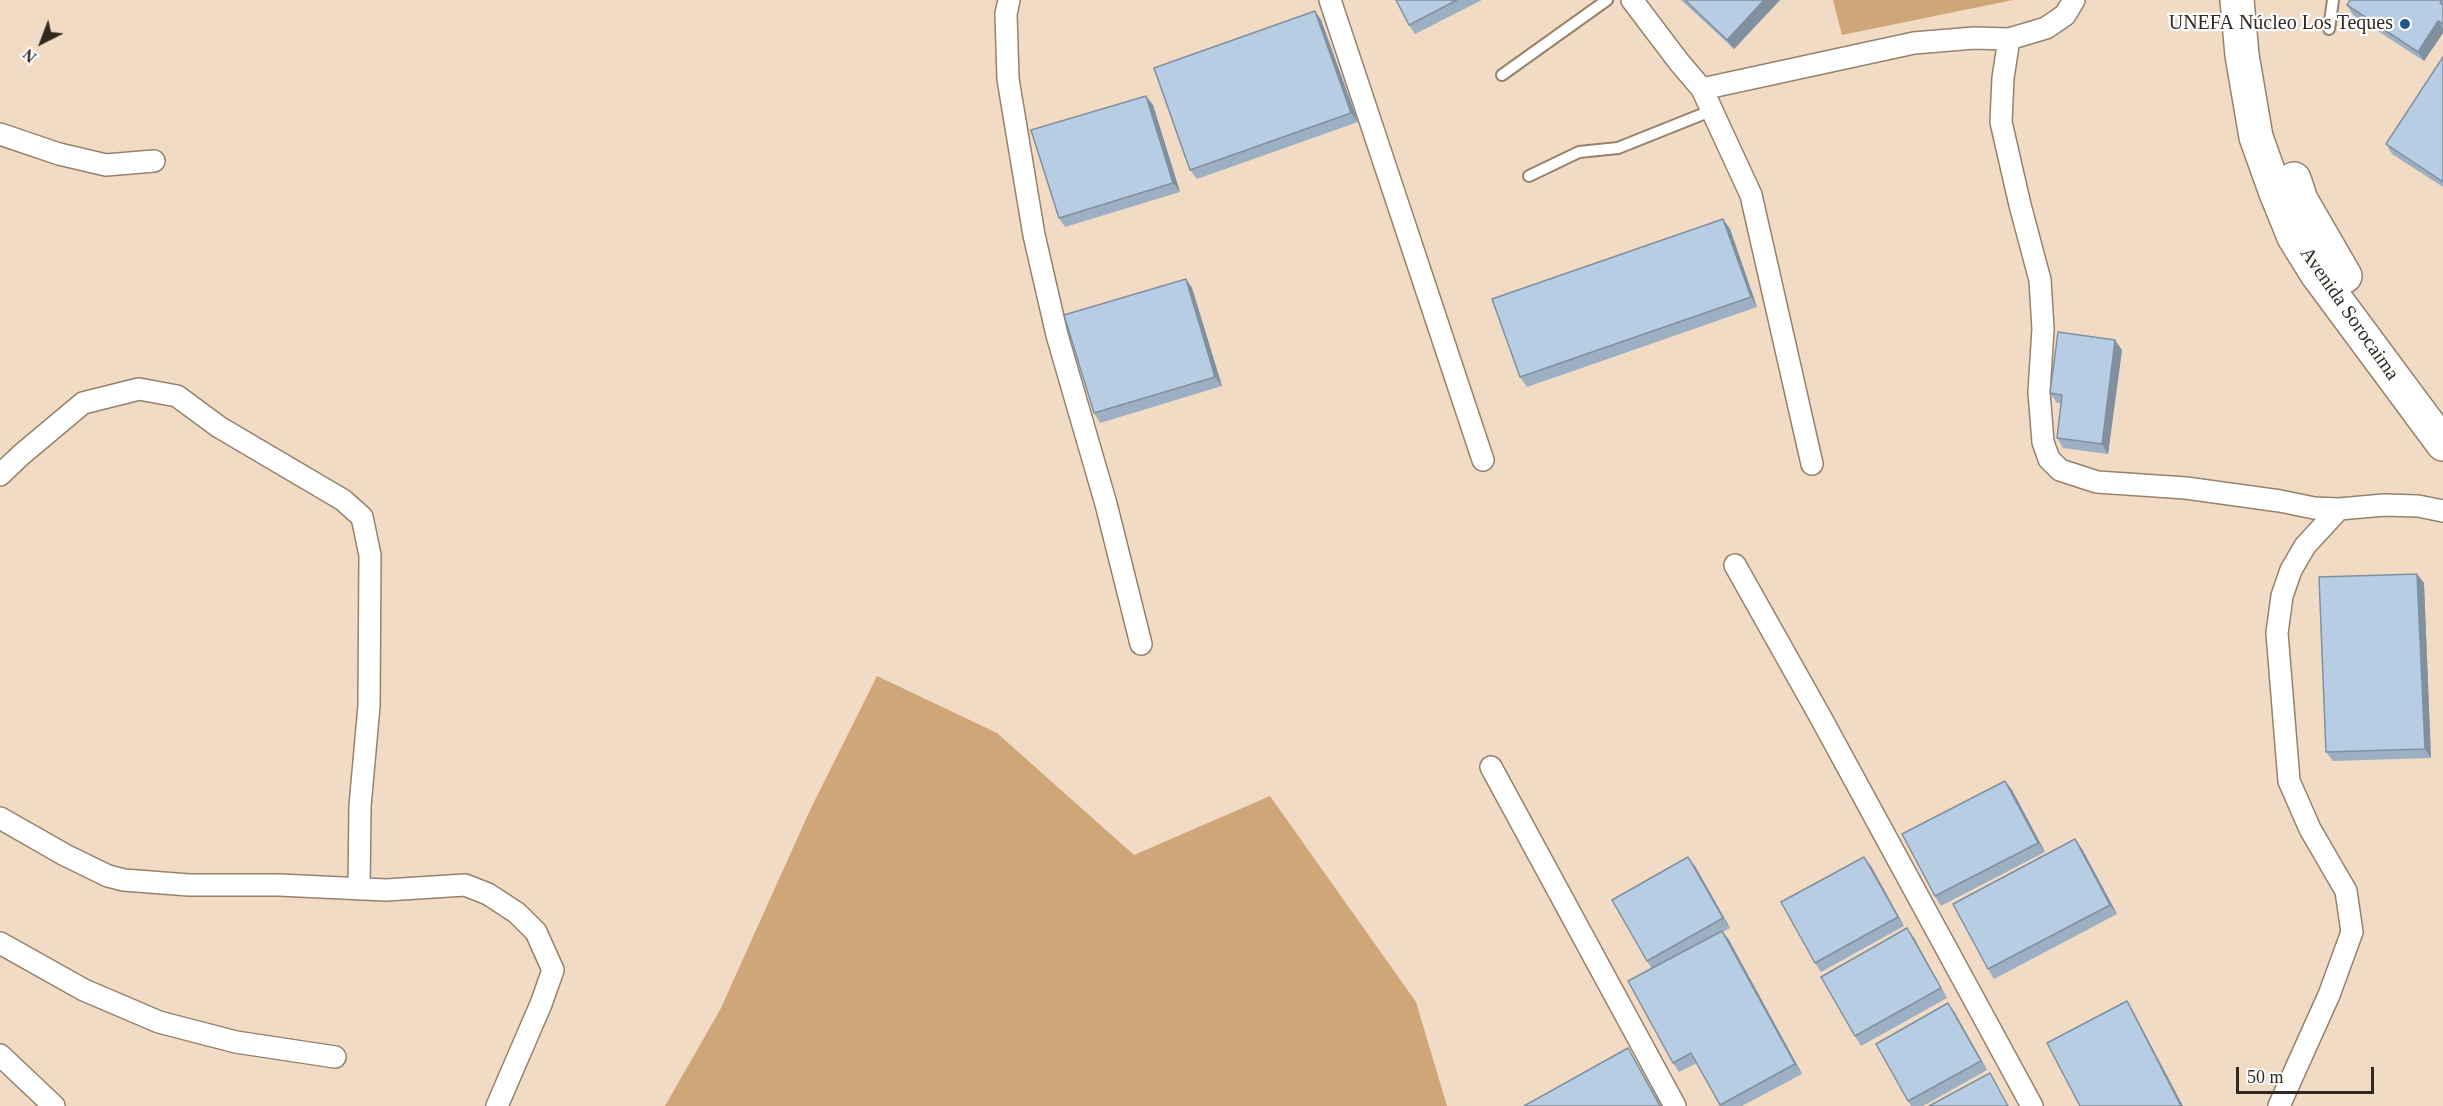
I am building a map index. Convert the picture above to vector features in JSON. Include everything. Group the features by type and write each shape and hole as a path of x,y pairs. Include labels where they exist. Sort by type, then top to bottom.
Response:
{"main road":[{"name":"Avenida Sorocaima","path":"2237,0 2242,55 2256,137 2294,237 2318,274 2443,444"},
{"name":"Avenida Sorocaima","path":"2253,0 2260,56 2279,138 2301,200 2338,266 2421,385 2443,411"}],"street":[{"path":"1009,0 1006,14 1008,79 1034,235 1057,335 1106,504 1141,644"},
{"path":"1330,0 1483,460"},
{"path":"1632,0 1679,63 1702,89 1750,195 1812,464"},
{"path":"1702,89 1914,43 1974,38 2008,39 2046,28 2065,15 2074,0"},
{"path":"2008,39 2001,122 2040,280 2043,329 2039,392 2043,442 2049,459 2060,470 2097,482 2186,488 2313,508 2339,509 2384,505 2443,511"},
{"path":"0,134 59,154 106,165 154,161"},
{"path":"0,476 21,454 82,403 139,389 177,396 219,427 343,500 362,517 370,555 369,706 360,806 359,889"},
{"path":"2279,1106 2329,995 2352,932 2346,891 2310,829 2289,781 2277,633 2282,596 2291,570 2305,546 2339,509"},
{"path":"1735,565 2032,1106"},
{"path":"1491,767 1675,1106"},
{"path":"0,818 64,855 108,876 124,880 189,885 386,890 465,885 498,900 517,913 536,932 553,970 541,1004 497,1106"},
{"path":"0,943 84,990 159,1022 236,1042 335,1057"},
{"path":"0,1055 54,1106"}],"lane":[{"path":"1502,75 1607,0"},
{"path":"2329,29 2333,0"},
{"path":"1529,176 1579,152 1618,148 1713,110"}],"shaded area":[{"path":"1833,0 2013,0 1842,35"},
{"path":"877,676 997,733 1134,855 1270,796 1416,1002 1447,1106 665,1106 720,1010 811,808"}],"building":[{"path":"1396,0 1457,0 1409,25"},
{"path":"1685,0 1764,0 1727,40"},
{"name":"UNEFA Núcleo Los Teques","path":"2350,0 2442,0 2440,3 2443,5 2443,24 2438,21 2418,52 2347,5"},
{"path":"1315,11 1351,113 1190,170 1154,68"},
{"path":"2443,57 2443,182 2386,144"},
{"path":"1146,96 1173,183 1059,218 1031,130"},
{"path":"1723,219 1751,297 1520,377 1492,299"},
{"path":"1186,279 1215,377 1094,413 1064,315"},
{"path":"2058,332 2115,340 2102,444 2057,438 2062,395 2050,393"},
{"path":"2417,574 2425,749 2326,752 2319,577"},
{"path":"2005,781 2038,843 1935,896 1902,834"},
{"path":"2075,839 2110,905 1988,969 1953,904"},
{"path":"1688,857 1723,918 1647,961 1612,900"},
{"path":"1864,857 1898,917 1815,963 1781,902"},
{"path":"1907,928 1941,988 1855,1036 1821,977"},
{"path":"1722,931 1795,1064 1720,1105 1691,1053 1673,1063 1628,981"},
{"path":"2127,1001 2181,1106 2080,1106 2047,1043"},
{"path":"1948,1003 1981,1061 1908,1101 1876,1044"},
{"path":"1628,1048 1660,1106 1524,1106"},
{"path":"1990,1073 2008,1106 1929,1106"}],"place":[{"name":"UNEFA Núcleo Los Teques","path":"2405,24"}]}
